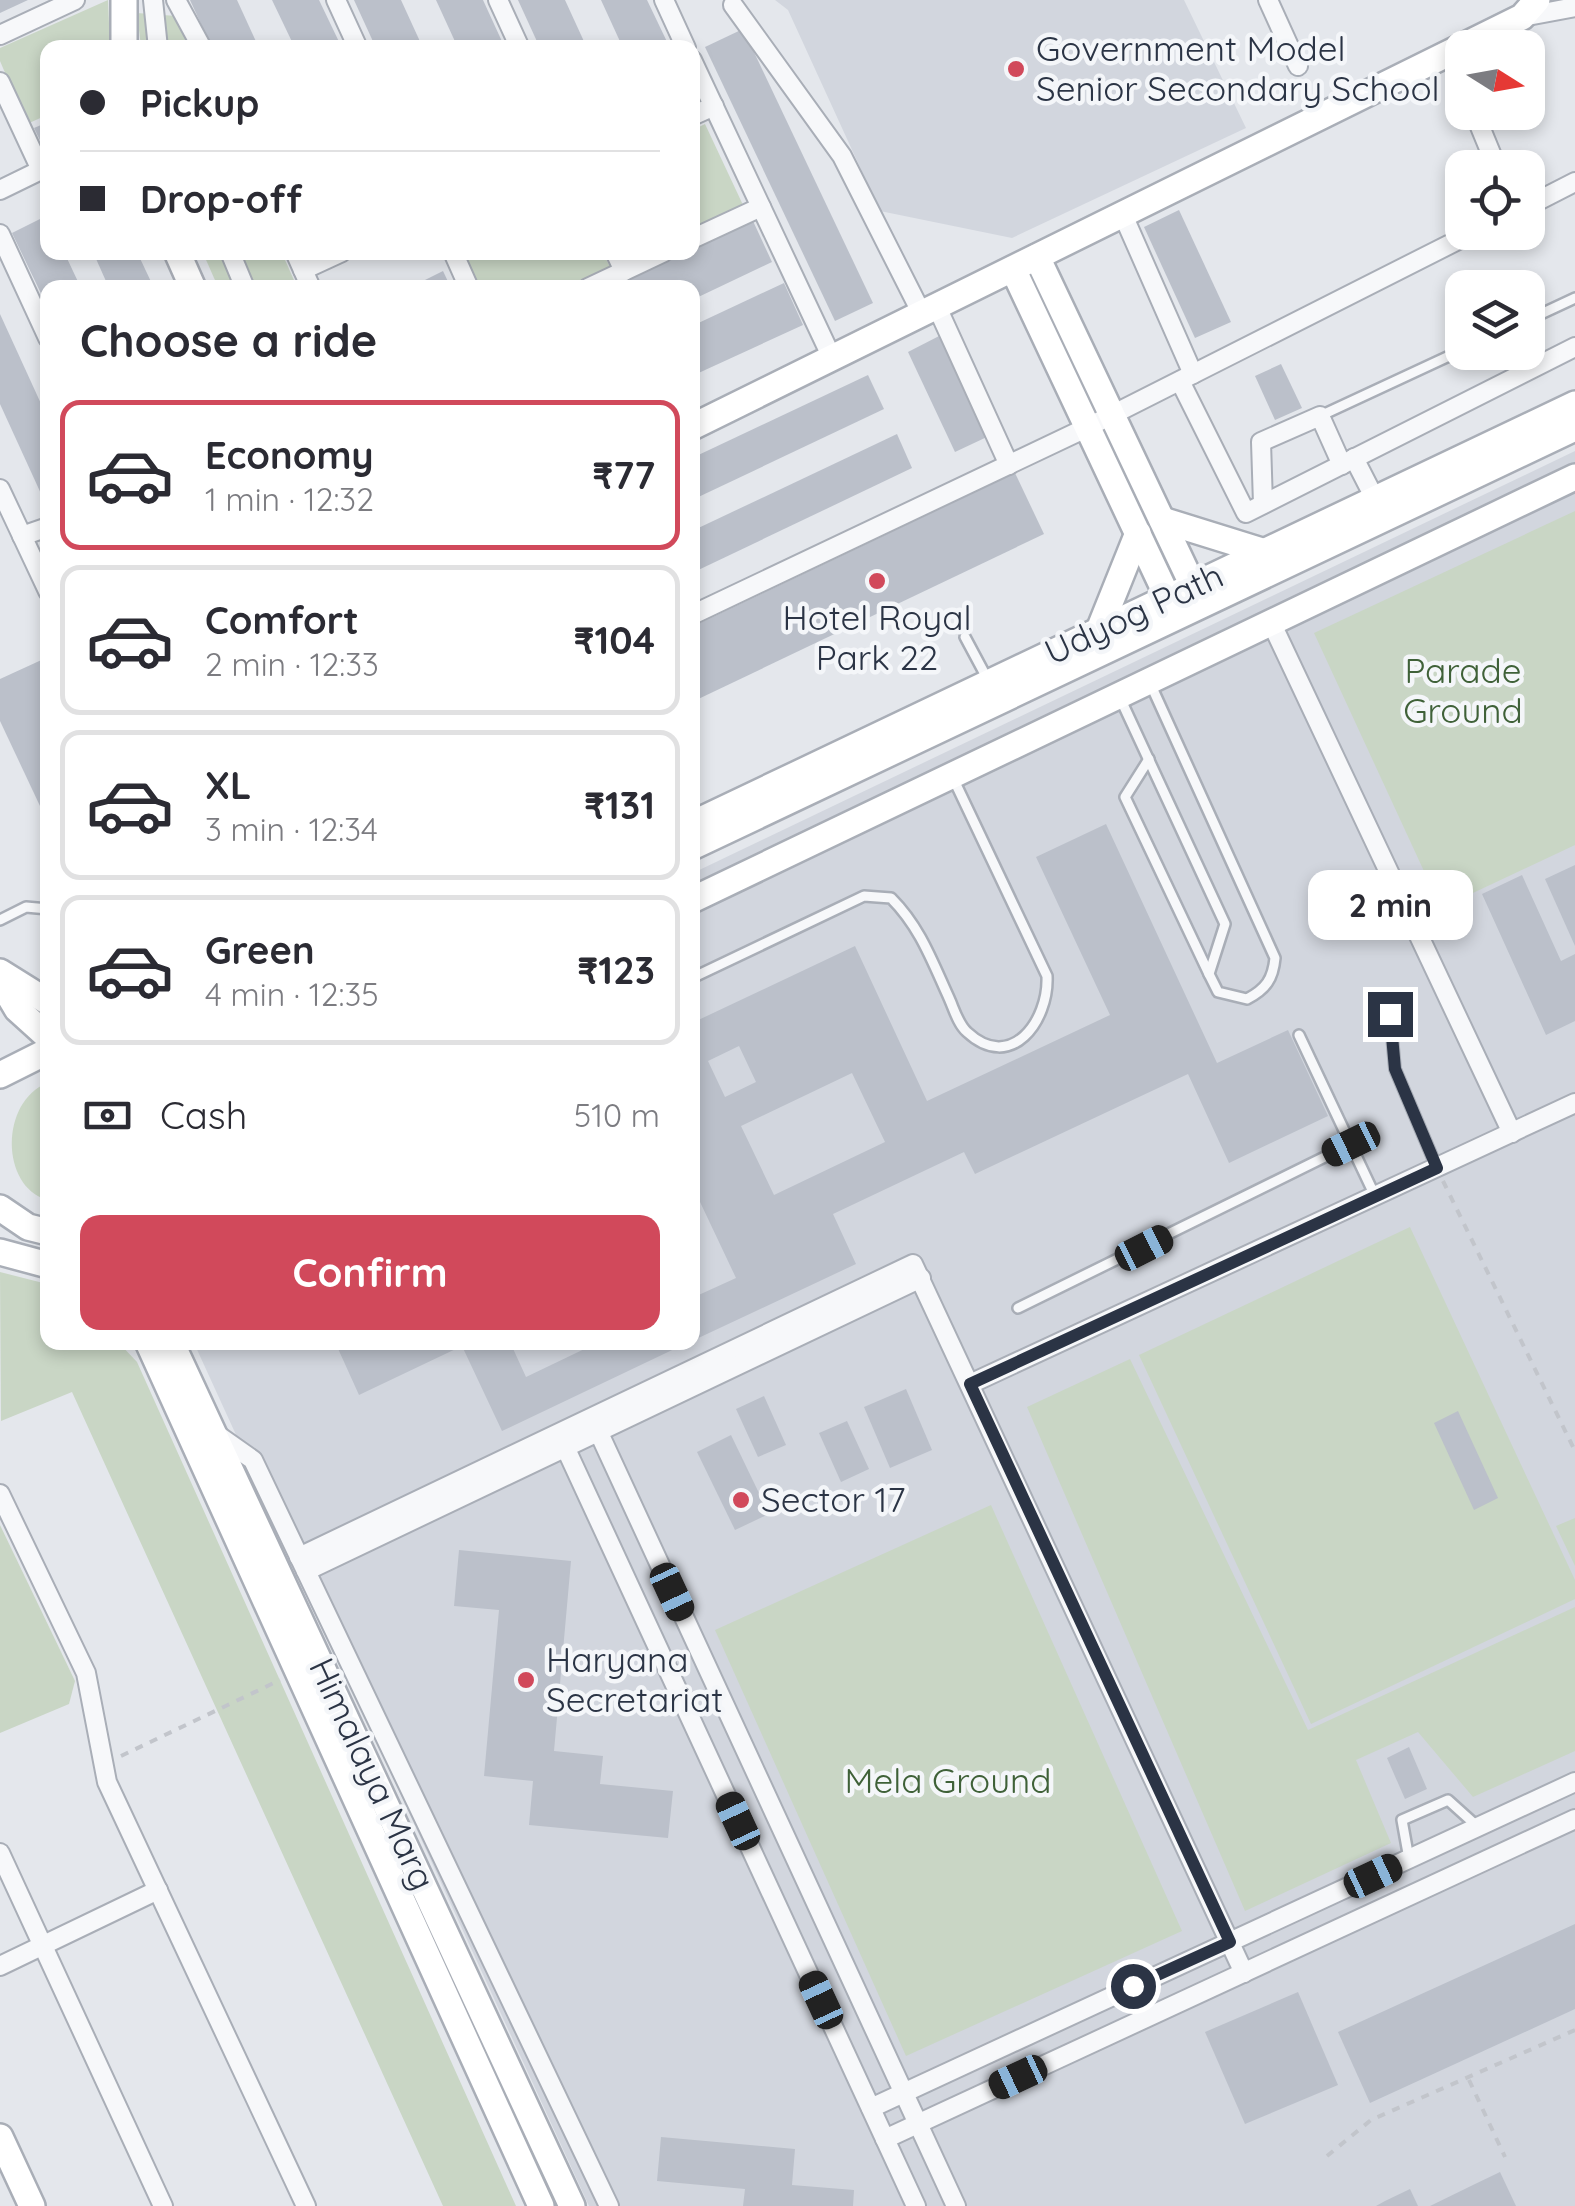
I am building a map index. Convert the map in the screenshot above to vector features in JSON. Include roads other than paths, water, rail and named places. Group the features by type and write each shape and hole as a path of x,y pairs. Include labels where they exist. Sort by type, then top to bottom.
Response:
{"main road":[{"path":"124,0 124,40"},
{"path":"1492,30 1529,9"},
{"path":"700,424 1445,56"},
{"path":"1037,257 1193,586"},
{"path":"1014,269 1168,598"},
{"name":"Udyog Path","path":"700,820 1575,404"},
{"name":"Udyog Path","path":"700,843 1575,428"},
{"path":"700,896 1575,477"},
{"path":"1162,520 1264,552"},
{"path":"1100,630 1138,533"},
{"path":"0,972 40,997"},
{"path":"0,980 17,1009 40,1030"},
{"path":"0,1075 40,1055"},
{"path":"4,1214 40,1229"},
{"path":"0,1252 40,1262"},
{"name":"Himalaya Marg","path":"152,1350 541,2206"},
{"name":"Himalaya Marg","path":"174,1350 572,2206"},
{"path":"0,2137 32,2206"}],"street":[{"path":"0,36 75,0"},
{"path":"154,0 157,40"},
{"path":"176,0 198,40"},
{"path":"336,0 354,40"},
{"path":"498,0 516,40"},
{"path":"664,0 682,40"},
{"path":"1268,0 1298,66"},
{"path":"733,5 842,156 930,310 1009,465"},
{"path":"1529,9 1575,7"},
{"path":"700,77 832,358"},
{"path":"0,82 40,168"},
{"path":"700,112 714,106"},
{"path":"0,190 40,170"},
{"path":"1545,197 1575,182"},
{"path":"700,235 762,208"},
{"path":"1123,214 1187,378 1246,513 1575,347"},
{"path":"0,234 40,321"},
{"path":"700,611 1088,428 1445,247"},
{"path":"307,279 332,260"},
{"path":"619,260 624,271"},
{"path":"605,280 647,260"},
{"path":"1263,504 1262,442 1320,416 1375,499"},
{"path":"0,489 40,574"},
{"path":"22,536 40,530"},
{"path":"1271,622 1512,1132"},
{"path":"970,1384 1575,1104"},
{"path":"302,1564 920,1278 1244,1972"},
{"path":"596,1426 956,2206"},
{"path":"212,1431 253,1460 609,2206"},
{"path":"563,1441 916,2206"},
{"path":"0,1494 86,1674 107,1782 306,2206"},
{"path":"639,1606 672,1592"},
{"path":"871,2108 1575,1782"},
{"path":"885,2139 1575,1819"},
{"path":"0,1853 163,2206"},
{"path":"0,1966 158,1890"},
{"path":"1069,2016 1085,2046"}],"lane":[{"path":"1545,312 1575,298"},
{"path":"1320,416 1445,358"},
{"path":"965,637 989,682"},
{"path":"1149,681 1275,958 1274,974 1262,991 1247,999 1218,992 1125,797 1149,759"},
{"path":"1119,695 1225,924 1209,974"},
{"path":"700,974 864,896 892,898 914,921 964,1030 984,1044 1011,1045 1038,1026 1048,998 1046,976 952,775"},
{"path":"0,920 26,907 40,909"},
{"path":"1390,1014 1395,1069 1437,1168"},
{"path":"1300,1034 1375,1196"},
{"path":"1018,1308 1351,1144"},
{"path":"1409,1859 1402,1820 1448,1800 1478,1827"}],"place":[{"name":"Government Model Senior Secondary School","path":"1016,69"},
{"name":"Hotel Royal Park 22","path":"877,581"},
{"name":"Sector 17","path":"741,1500"},
{"name":"Haryana Secretariat","path":"526,1680"}],"park label":[{"name":"Parade Ground","path":"1463,691"},
{"name":"Mela Ground","path":"948,1781"}]}
